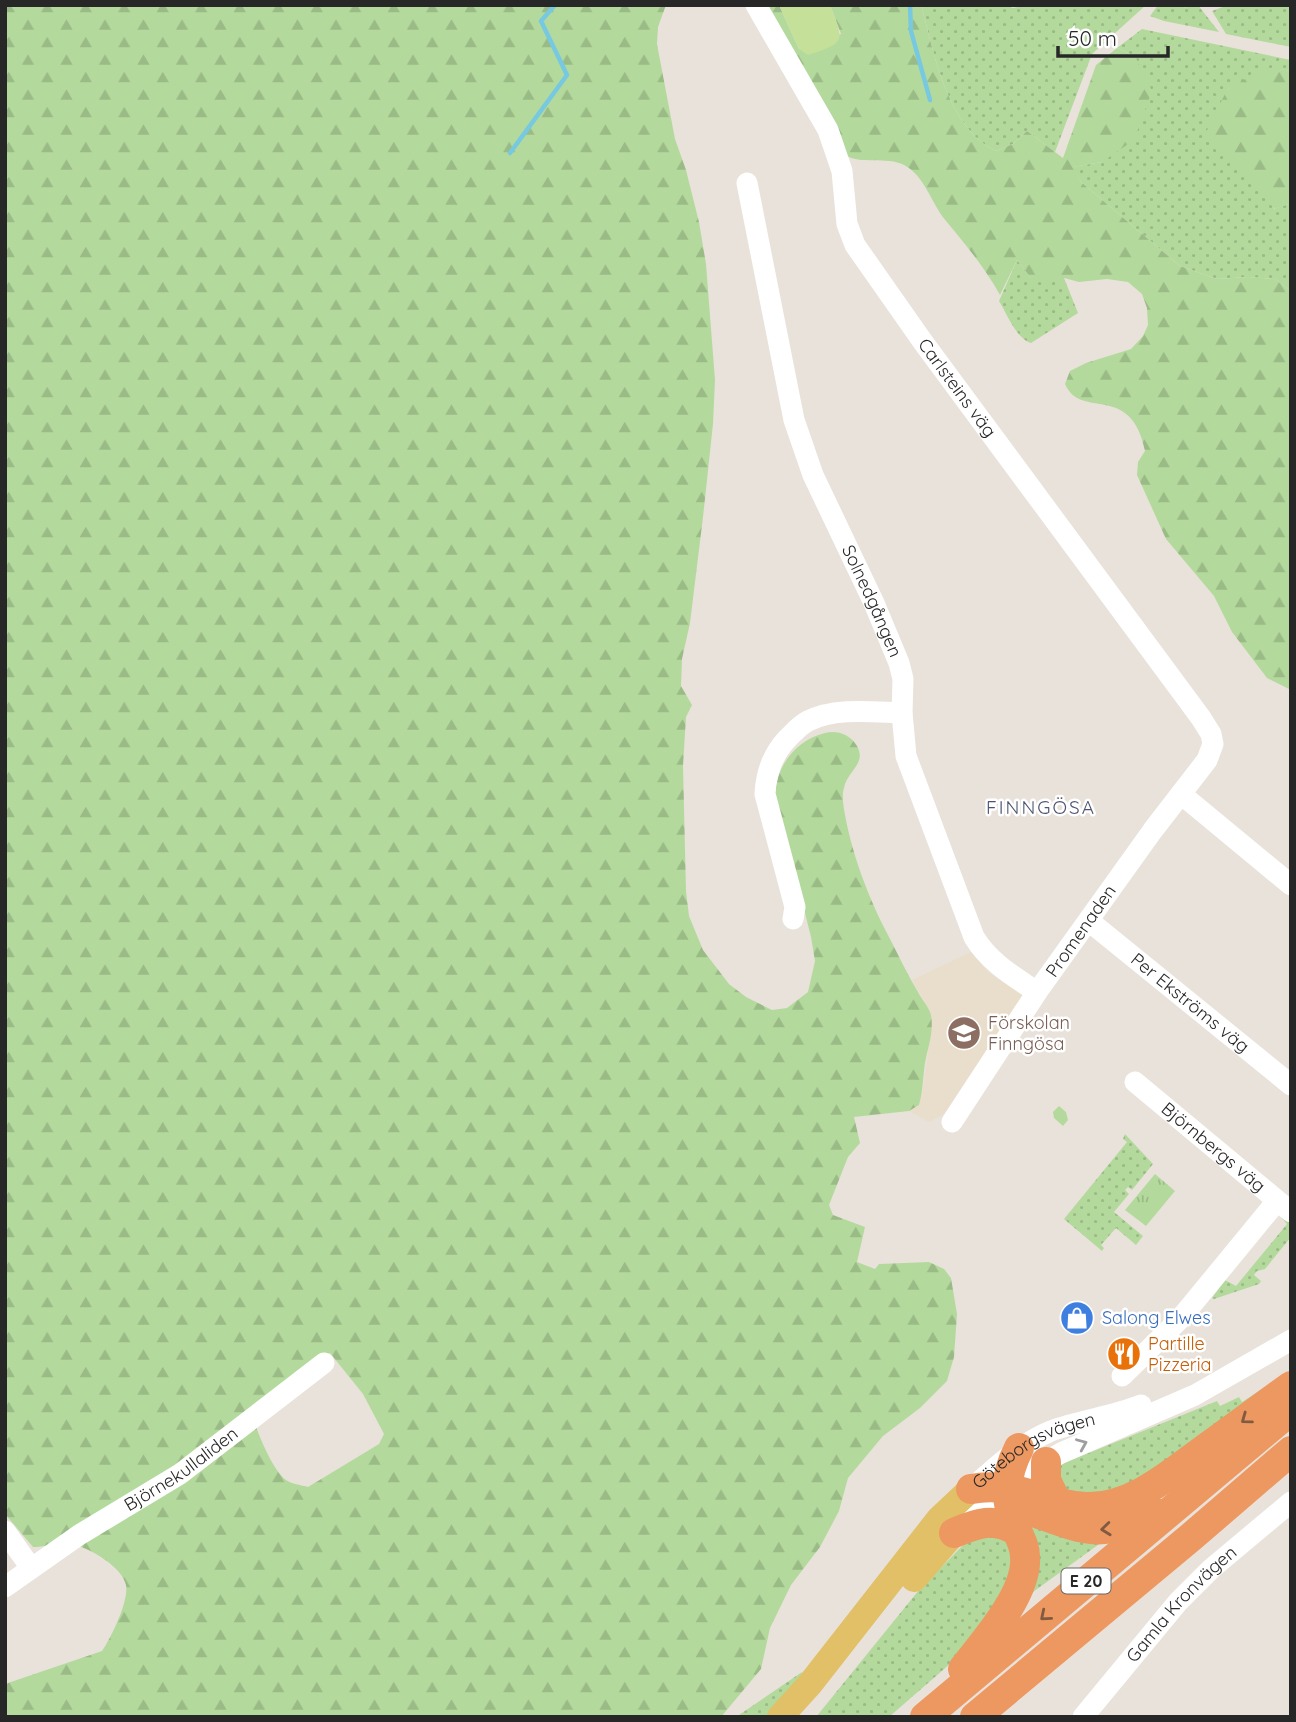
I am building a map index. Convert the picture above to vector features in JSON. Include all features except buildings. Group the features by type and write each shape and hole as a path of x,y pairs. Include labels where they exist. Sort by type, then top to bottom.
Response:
{"highway":[{"path":"999,1502 1018,1489 1082,1507 1095,1507 1130,1498 1174,1471 1291,1386"},
{"name":"E 20","path":"923,1717 1291,1410"},
{"path":"999,1502 1072,1527 1112,1529 1139,1520 1161,1508 1248,1446"},
{"path":"954,1533 986,1522 1006,1524 999,1502 1019,1448"},
{"path":"997,1717 1291,1452"},
{"name":"E 20","path":"975,1717 1291,1452"},
{"path":"1046,1462 1046,1480 1056,1501"},
{"path":"923,1717 995,1628 1024,1572 1026,1558 999,1502"}],"main road":[{"name":"Göteborgsvägen","path":"780,1717 832,1656 939,1520 999,1502"},
{"name":"Göteborgsvägen","path":"804,1717 954,1533"}],"street":[{"name":"Carlsteins väg","path":"756,5 828,130 842,172 846,224 855,245 923,342 1201,718 1211,734 1213,744"},
{"name":"Solnedgången","path":"747,183 794,420 813,475 874,603 899,663 903,679 902,713 906,756 974,937 982,951 992,960 1037,992"},
{"path":"793,919 795,906 765,794 766,780 774,756 799,727 810,720 829,715 866,712 902,713"},
{"name":"Promenaden","path":"953,1122 1037,992 1207,760 1213,744"},
{"path":"1181,794 1291,885"},
{"name":"Per Ekströms väg","path":"1089,921 1291,1085"},
{"name":"Björnbergs väg","path":"1135,1082 1284,1206"},
{"path":"1122,1376 1180,1320 1284,1206"},
{"name":"Göteborgsvägen","path":"1019,1448 1062,1427 1128,1411 1153,1400 1174,1396 1291,1327"},
{"name":"Göteborgsvägen","path":"954,1533 999,1502 1046,1462 1061,1453 1195,1395 1291,1340"},
{"name":"Björnekullaliden","path":"5,1587 79,1535 180,1474 324,1363"},
{"name":"Gamla Kronvägen","path":"1083,1717 1178,1602 1211,1569 1291,1502"},
{"path":"5,1531 31,1568"}],"shaded area":[{"name":"Förskolan Finngösa","path":"971,952 989,973 1023,995 944,1114 929,1122 909,1111 919,1105 932,1024 930,1011 912,980"}],"green space":[{"path":"5,5 666,5 658,27 657,44 675,139 699,222 706,264 715,380 703,517 690,623 682,659 681,686 692,705 686,717 683,766 689,916 703,950 729,984 746,997 772,1010 787,1008 808,992 815,961 811,937 775,794 784,764 805,741 830,732 851,738 857,746 860,758 846,782 843,793 851,841 874,905 906,971 929,1009 932,1027 919,1105 909,1111 854,1117 860,1143 848,1157 829,1205 833,1215 865,1227 857,1262 875,1269 879,1264 929,1262 944,1269 951,1278 957,1314 954,1357 947,1381 920,1408 883,1436 848,1478 839,1511 820,1547 791,1585 770,1628 761,1669 721,1717 5,1717 5,1684 102,1651 125,1600 126,1585 113,1566 83,1547 59,1544 33,1547 5,1514","holes":["330,1353 363,1394 384,1434 379,1444 308,1487 286,1480 270,1459 251,1412"]},
{"path":"763,5 779,5 799,49 841,34 830,5 921,5 938,66 954,107 965,125 979,140 996,151 1013,144 1027,131 1063,158 1096,65 1117,48 1135,56 1152,91 1134,140 1102,162 1073,167 1081,182 1180,266 1217,279 1275,279 1291,291 1291,690 1267,678 1232,632 1214,596 1166,539 1137,475 1138,462 1145,451 1138,430 1129,416 1118,409 1072,395 1065,384 1070,371 1131,349 1143,336 1148,325 1147,308 1142,294 1128,282 1107,279 1079,282 1064,278 1031,278 1017,260 1000,295 982,266 941,214 923,183 911,170 897,162 858,160 846,155"},
{"path":"779,5 830,5 838,27 839,39 830,47 808,55 799,49"},
{"path":"921,5 1009,5 1012,8 1028,5 1146,5 1092,54 1055,152 1027,131 1013,144 996,151 979,140 965,125 945,87"},
{"path":"1158,5 1198,5 1219,32 1150,16"},
{"path":"1228,5 1291,6 1291,47 1226,34 1212,11"},
{"path":"1142,29 1291,60 1291,71 1264,72 1227,90 1274,209 1291,203 1291,291 1275,279 1217,279 1180,266 1081,182 1072,167 1102,162 1135,56 1117,48"},
{"path":"1274,68 1291,71 1291,203 1275,209 1205,134 1227,90 1255,73"},
{"path":"1017,260 1031,278 1064,278 1078,313 1031,343 1016,331 999,301"},
{"path":"1059,1106 1066,1112 1068,1120 1063,1126 1054,1118 1053,1112"},
{"path":"1125,1134 1153,1164 1132,1190 1128,1187 1125,1190 1129,1194 1114,1212 1143,1236 1136,1245 1116,1228 1101,1245 1104,1248 1102,1251 1064,1219 1127,1142 1123,1139"},
{"path":"1155,1174 1175,1191 1146,1226 1125,1210"},
{"path":"1279,1215 1291,1222 1291,1237 1265,1269 1254,1275 1261,1281 1259,1284 1212,1298 1225,1280 1236,1286 1287,1224"},
{"path":"1291,1370 1291,1375 1138,1482 1093,1498 1062,1489 1059,1465 1217,1401 1220,1406 1239,1397 1242,1402"},
{"path":"1024,1521 1109,1537 1026,1597"},
{"path":"989,1530 1015,1547 1008,1589 951,1663 889,1717 816,1717 919,1590 969,1539"},
{"path":"802,1672 801,1681 769,1717 736,1717"}],"waterway":[{"path":"510,153 567,75 541,21 555,5"},
{"path":"910,5 911,31 930,100"}],"place":[{"name":"Förskolan Finngösa","path":"964,1033"},
{"name":"Salong Elwes","path":"1077,1318"},
{"name":"Partille Pizzeria","path":"1124,1354"}],"district":[{"name":"FINNGÖSA","path":"1041,807"}]}
